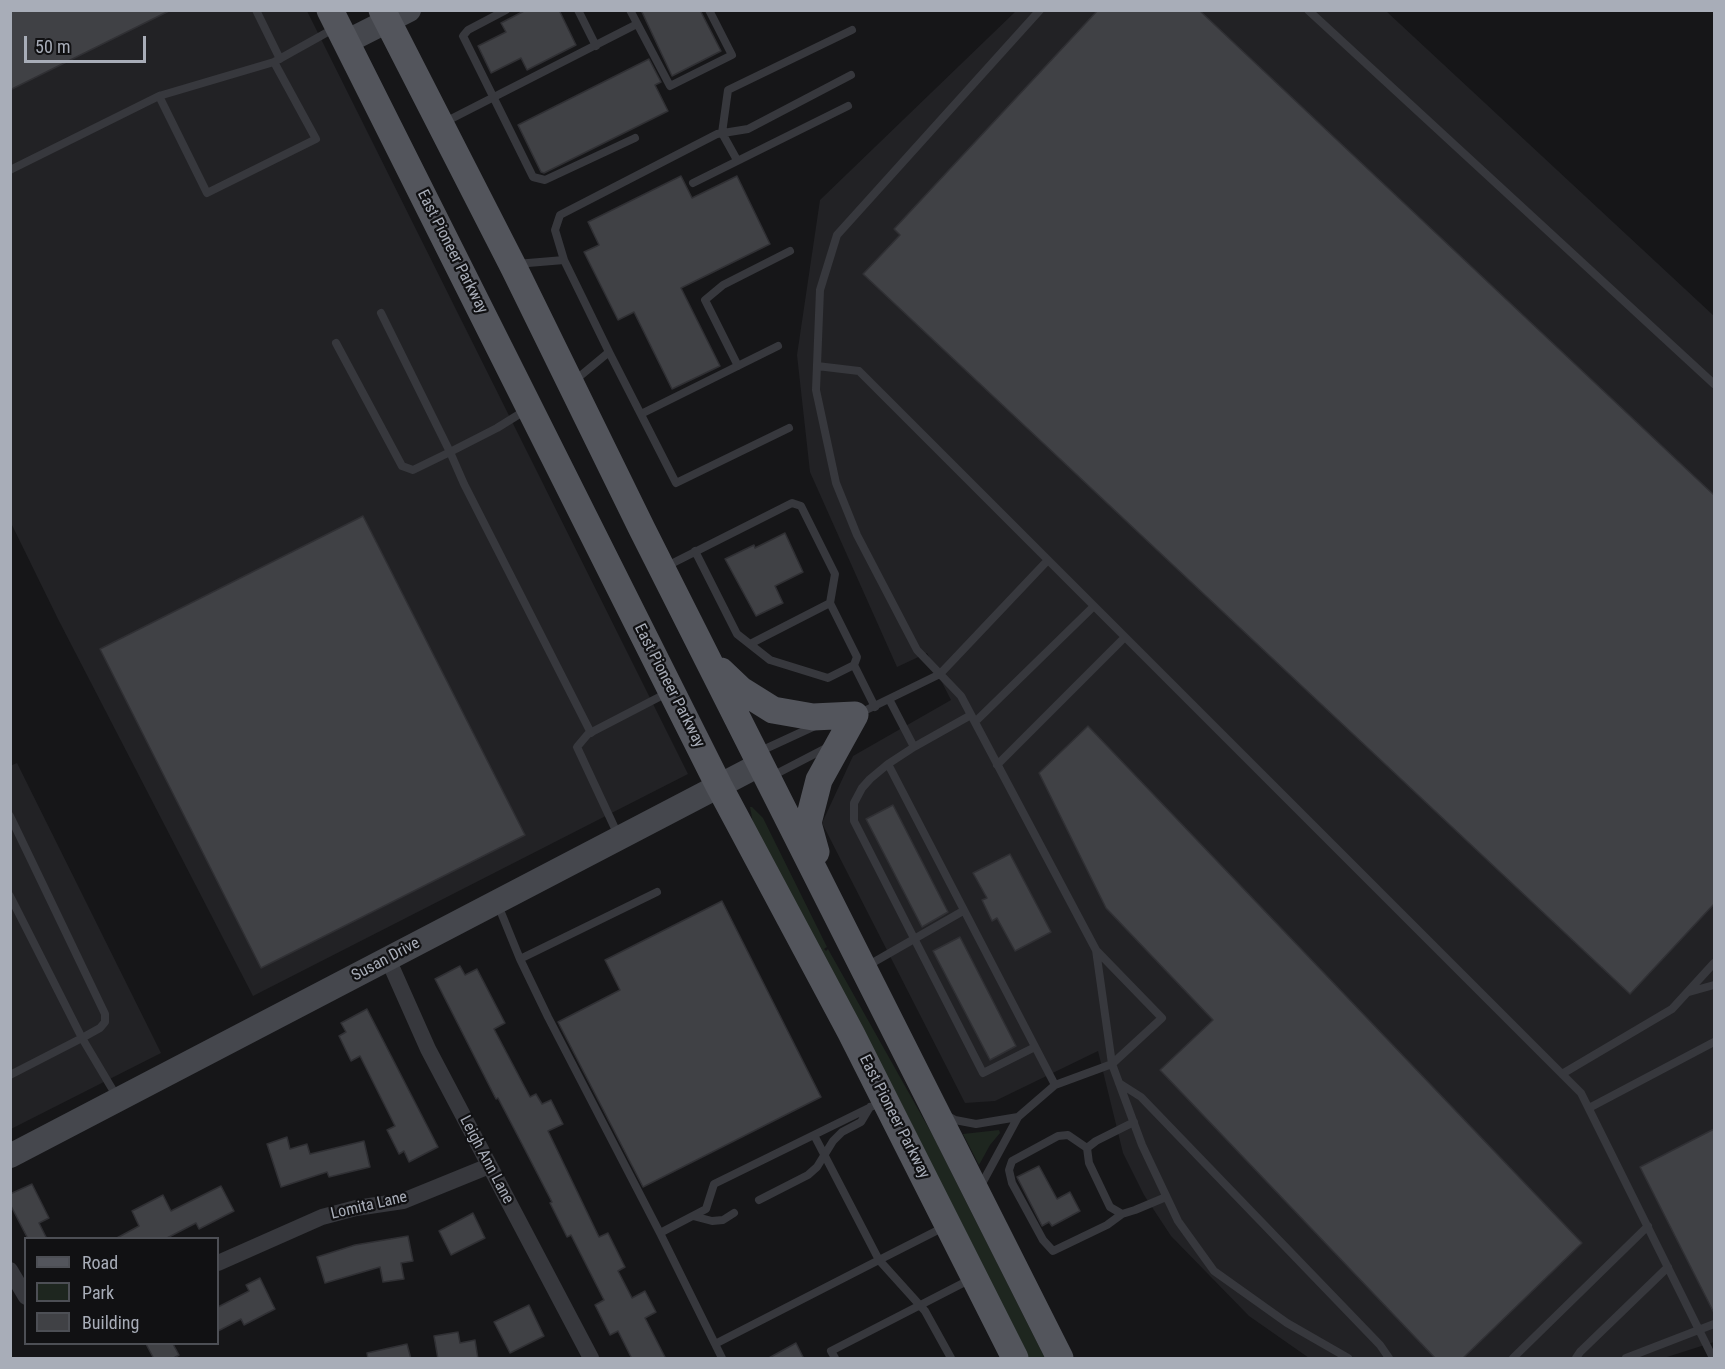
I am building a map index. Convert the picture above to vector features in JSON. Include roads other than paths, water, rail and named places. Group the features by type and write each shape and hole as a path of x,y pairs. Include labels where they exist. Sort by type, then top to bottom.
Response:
{"main road":[{"path":"393,14 440,124 1060,1359"},
{"name":"East Pioneer Parkway","path":"334,22 878,1103 948,1225 1015,1359"},
{"path":"709,660 741,690 773,710 813,717 865,711"},
{"path":"833,908 808,823 819,780 865,711"}],"street":[{"path":"334,22 393,14"},
{"name":"Susan Drive","path":"10,1156 761,764"},
{"name":"Leigh Ann Lane","path":"388,959 428,1049 591,1359"},
{"name":"Lomita Lane","path":"219,1263 322,1217 356,1208 403,1201 489,1166"},
{"path":"10,1270 24,1294"}],"lane":[{"path":"159,96 207,193 316,139 277,60 256,10"},
{"path":"506,10 468,30 463,36 533,177 545,180 635,138"},
{"path":"578,10 596,45"},
{"path":"630,10 670,86 732,55 710,10"},
{"path":"978,1192 1018,1117 1055,1085 1112,1064 1161,1018 1096,950 961,696 917,650 857,535 836,483 816,390 820,290 837,235 1040,10"},
{"path":"1308,10 1714,384"},
{"path":"10,170 159,96 277,60 334,22"},
{"path":"440,124 637,24"},
{"path":"736,160 722,133 728,90 852,30"},
{"path":"789,428 676,483 564,260 555,230 560,215 717,134 748,129 851,75"},
{"path":"693,183 848,106"},
{"path":"738,366 705,300 723,285 790,251"},
{"path":"512,265 564,260"},
{"path":"381,314 591,733"},
{"path":"336,343 402,466 413,470 497,428 530,408"},
{"path":"641,414 778,346"},
{"path":"571,384 609,352"},
{"path":"817,366 860,371 1581,1093 1713,1359"},
{"path":"662,568 792,503 801,506 835,574 830,603 857,657 854,665 865,711"},
{"path":"695,551 737,634 770,660 828,678 854,665"},
{"path":"865,711 835,743 776,774 761,764 765,749 826,721 865,711 940,674 1048,560"},
{"path":"750,644 830,603"},
{"path":"1035,1047 983,1073 854,821 854,803 862,788 888,765 914,747 973,718 1094,606"},
{"path":"997,765 1125,637"},
{"path":"620,838 577,747 591,733 672,691"},
{"path":"889,699 914,747"},
{"path":"888,765 1055,1085"},
{"path":"10,816 105,1014 105,1022 100,1028 10,1075"},
{"path":"520,959 657,892"},
{"path":"10,896 82,1038 118,1100"},
{"path":"497,902 520,959 548,1017 660,1233 722,1359"},
{"path":"863,969 963,911"},
{"path":"1096,950 1112,1064 1134,1122 1178,1221 1214,1270 1287,1323 1348,1359"},
{"path":"1562,1074 1672,1009 1714,963"},
{"path":"1688,992 1714,985"},
{"path":"1588,1108 1714,1042"},
{"path":"1119,1083 1141,1097 1380,1345 1389,1359"},
{"path":"660,1233 706,1209 714,1184 878,1103"},
{"path":"759,1200 808,1175 825,1155 833,1141 842,1132 861,1122 878,1103"},
{"path":"935,1108 955,1120 976,1124 1018,1117"},
{"path":"1122,1214 1110,1207 1089,1163 1088,1149 1096,1141 1134,1122"},
{"path":"814,1135 879,1260 925,1311 951,1359"},
{"path":"1088,1149 1068,1135 1058,1136 1012,1161 1009,1170 1012,1183 1043,1240 1053,1251 1107,1225 1122,1214 1166,1197"},
{"path":"693,1216 711,1221 723,1220 734,1213"},
{"path":"715,1344 948,1225"},
{"path":"1513,1359 1648,1226"},
{"path":"1576,1359 1580,1352 1668,1267"},
{"path":"835,1359 831,1351 974,1277"},
{"path":"1626,1359 1714,1324"}]}
